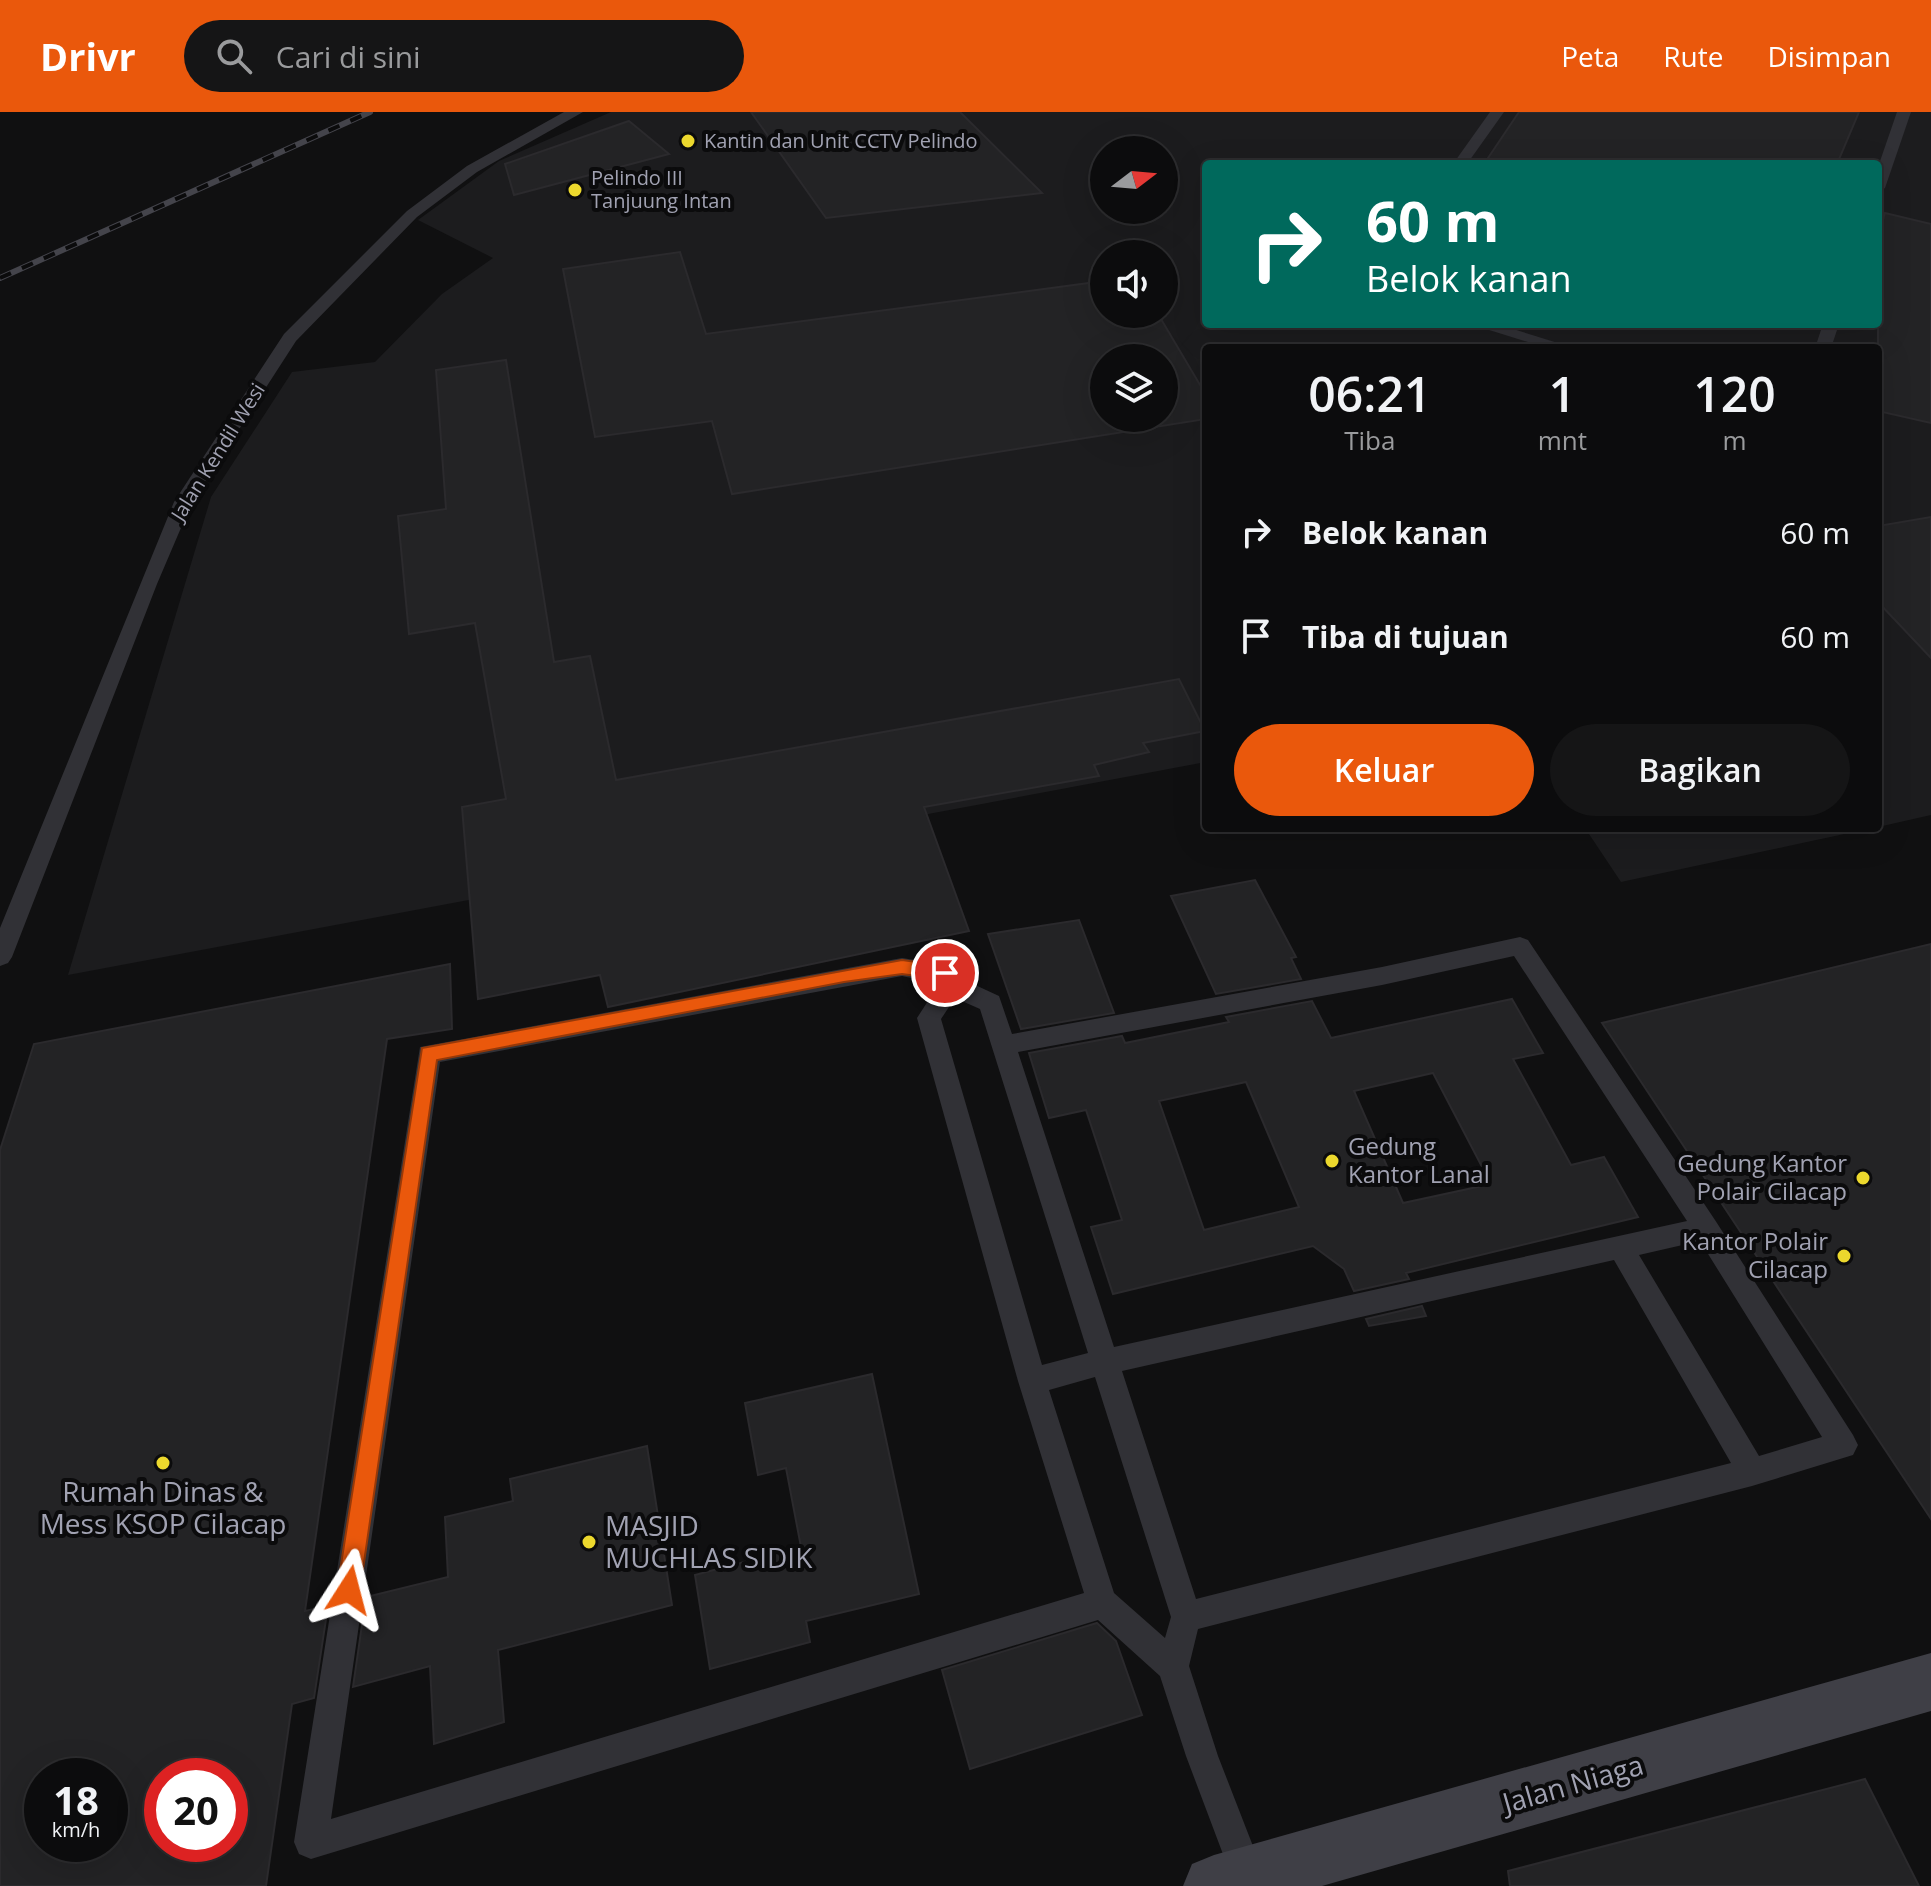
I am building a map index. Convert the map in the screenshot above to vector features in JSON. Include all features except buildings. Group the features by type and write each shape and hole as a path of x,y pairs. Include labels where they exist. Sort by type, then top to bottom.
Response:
{"main road":[{"name":"Jalan Niaga","path":"1231,1881 1931,1682"}],"lane":[{"path":"532,112 552,122"},
{"name":"Jalan Kendil Wesi","path":"0,957 147,584 183,502 290,338 412,214 472,169 552,122 576,112"},
{"path":"1463,160 1497,112"},
{"path":"1882,176 1904,112"},
{"path":"1493,328 1551,344"},
{"path":"1004,1045 1382,976 1520,946 1706,1228 1843,1445 1752,1472 1186,1617"},
{"path":"1102,1603 311,1842 429,1054 902,967 945,973 951,985 990,1003 1186,1617 1173,1666"},
{"path":"951,985 929,1018 1032,1381 1102,1603 1173,1666 1202,1756 1231,1881"},
{"path":"1032,1381 1706,1228"},
{"path":"1621,1248 1752,1472"}],"shaded area":[{"path":"611,112 1931,112 1931,815 1882,826 1882,344 1202,344 1202,763 68,975 211,497 292,372 375,362 442,294 493,258 418,220 499,161"},
{"path":"1588,832 1853,832 1621,882"}],"railway":[{"path":"0,278 370,112"}],"place":[{"name":"Kantin dan Unit CCTV Pelindo","path":"688,141"},
{"name":"Pelindo III Tanjuung Intan","path":"575,190"},
{"name":"Gedung Kantor Lanal","path":"1332,1161"},
{"name":"Gedung Kantor Polair Cilacap","path":"1863,1178"},
{"name":"Kantor Polair Cilacap","path":"1844,1256"},
{"name":"Rumah Dinas & Mess KSOP Cilacap","path":"163,1463"},
{"name":"MASJID MUCHLAS SIDIK","path":"589,1542"}],"route":[{"path":"349,1590 429,1054 844,975 902,967 929,968 945,973"}]}
